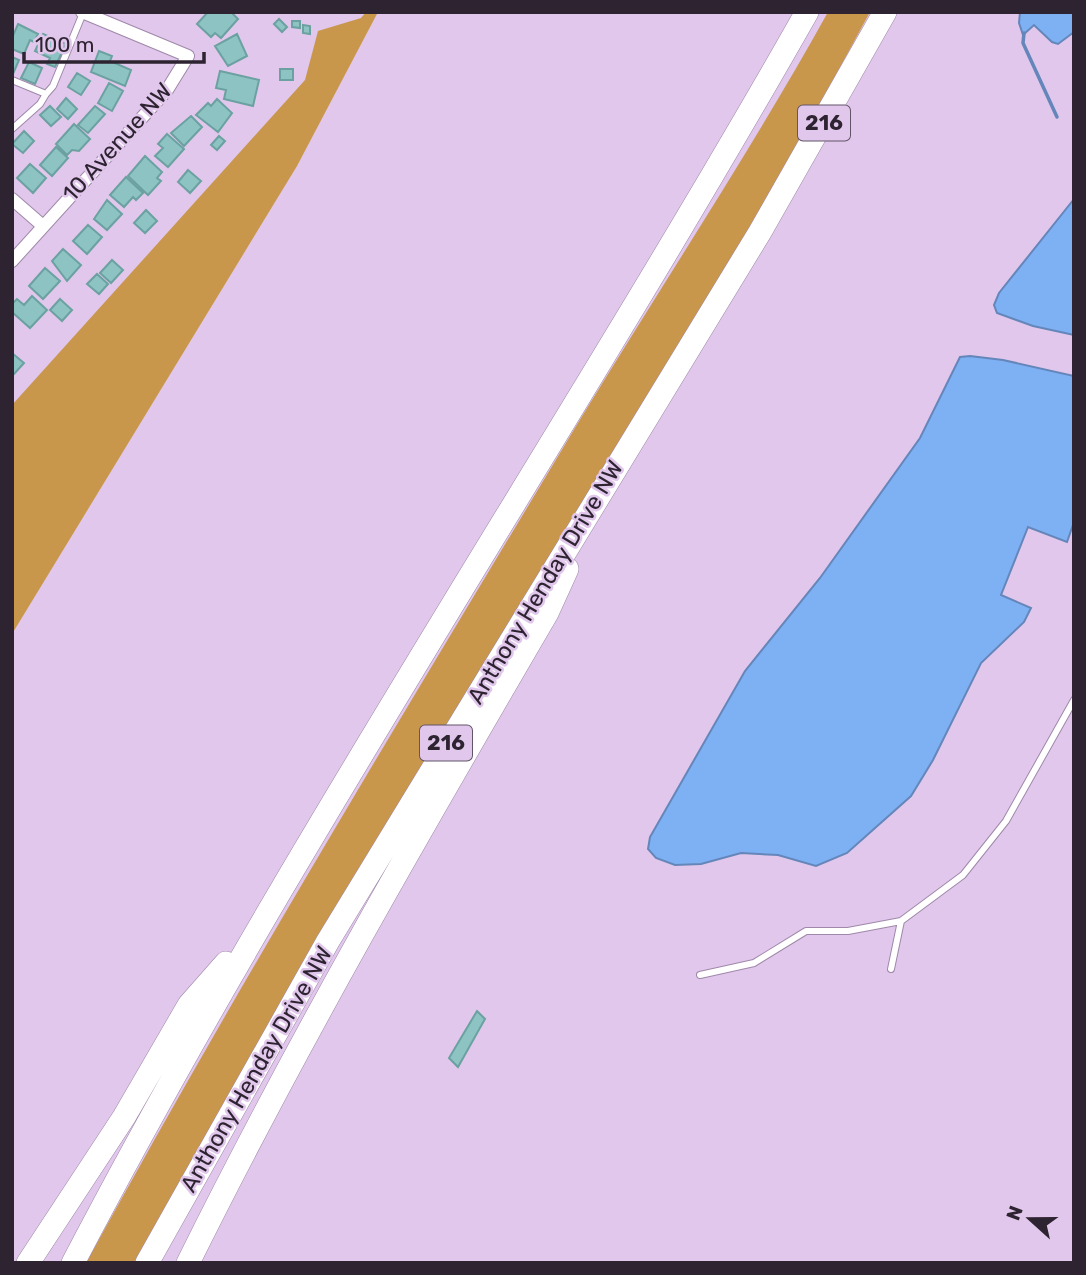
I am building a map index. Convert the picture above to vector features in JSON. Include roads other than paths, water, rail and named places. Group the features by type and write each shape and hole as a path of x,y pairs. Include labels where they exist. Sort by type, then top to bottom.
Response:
{"highway":[{"path":"73,1263 260,924 718,170 807,12"},
{"name":"Anthony Henday Drive NW","path":"147,1263 328,941 767,221 886,12"},
{"path":"188,1263 316,1016 547,614 605,485"},
{"path":"28,1263 124,1117 189,1005 260,924"}],"street":[{"name":"10 Avenue NW","path":"12,261 167,90 188,56 83,12"},
{"path":"12,199 43,226"}],"lane":[{"path":"12,129 40,104 53,86 83,12"},
{"path":"12,80 46,94"},
{"path":"700,975 754,963 806,931 848,931 901,920 964,874 1006,821 1074,700"},
{"path":"891,969 901,920"}],"water":[{"path":"1020,12 1074,12 1074,32 1058,44 1052,42 1034,25 1023,35 1019,23"},
{"path":"1074,199 1074,335 1033,326 997,313 994,305 999,293"},
{"path":"960,357 1003,360 1074,376 1074,522 1067,542 1028,527 1001,595 1031,608 1024,622 981,663 933,760 911,796 847,853 816,866 778,855 741,853 701,864 675,865 656,858 648,849 650,837 745,671 820,578 920,438"}],"waterway":[{"path":"1024,33 1023,43 1057,117"}]}
